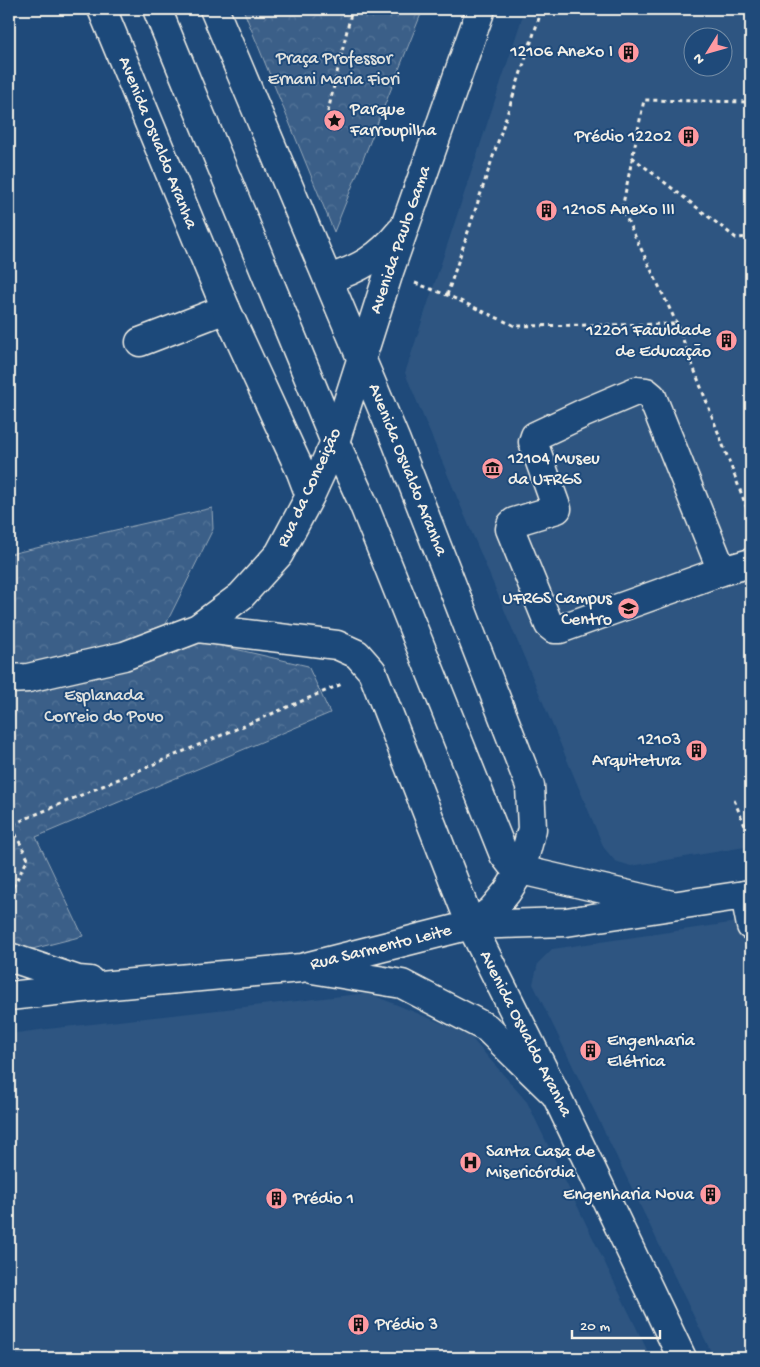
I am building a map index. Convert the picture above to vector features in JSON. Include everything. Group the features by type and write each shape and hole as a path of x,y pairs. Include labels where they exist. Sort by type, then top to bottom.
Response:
{"main road":[{"name":"Avenida Osvaldo Aranha","path":"102,9 226,309 301,472 310,496"},
{"path":"157,9 335,442 363,503 504,855 511,864 521,870 672,905"},
{"name":"Avenida Osvaldo Aranha","path":"214,9 362,357 530,786 532,829 521,870 507,892 492,910 470,925"},
{"name":"Avenida Paulo Gama","path":"362,357 389,272 481,9"},
{"path":"328,279 370,261 391,243 405,226"},
{"path":"140,342 226,309"},
{"name":"Rua da Conceição","path":"9,679 28,678 124,656 198,628 241,596 279,554 310,496 335,442 362,357"},
{"path":"722,571 652,397 646,392 636,391 535,436 533,442 557,509 514,522 510,529 548,625 554,630 722,571 751,564"},
{"name":"Avenida Osvaldo Aranha","path":"198,628 337,645 357,654 372,670 470,925 556,1095 682,1358"},
{"path":"748,894 751,926"},
{"name":"Rua Sarmento Leite","path":"9,996 111,984 301,968 470,925 566,922 748,894"},
{"path":"9,957 78,980 111,984"},
{"path":"301,968 402,984 488,1028 556,1095"}],"path":[{"path":"326,120 352,9"},
{"path":"448,295 542,9"},
{"path":"751,102 644,100 622,209 677,324 750,508 751,519"},
{"path":"632,157 736,238 751,237"},
{"path":"389,272 448,295 515,326 677,324"},
{"path":"11,824 372,670"},
{"path":"734,800 751,840"},
{"path":"9,819 28,859 9,894"}],"shaded area":[{"name":"UFRGS Campus Centro","path":"525,9 751,9 751,846 631,866 615,861 604,848 405,373"},
{"path":"751,920 751,1358 714,1358 533,984 538,963 552,949"},
{"path":"368,993 468,1034 527,1102 651,1358 9,1358 9,1034"}],"green space":[{"name":"Parque Farroupilha","path":"243,9 423,9 334,232"},
{"name":"Esplanada Correio do Povo","path":"212,508 213,529 162,632 308,666 330,713 36,837 83,936 9,955 10,554"}],"place":[{"name":"12106 Anexo I","path":"629,52"},
{"name":"Parque Farroupilha","path":"334,120"},
{"name":"Prédio 12202","path":"688,137"},
{"name":"12105 Anexo III","path":"547,210"},
{"name":"12201 Faculdade de Educação","path":"727,341"},
{"name":"12104 Museu da UFRGS","path":"492,469"},
{"name":"UFRGS Campus Centro","path":"628,609"},
{"name":"12103 Arquitetura","path":"697,750"},
{"name":"Engenharia Elétrica","path":"591,1051"},
{"name":"Santa Casa de Misericórdia","path":"470,1162"},
{"name":"Engenharia Nova","path":"710,1195"},
{"name":"Prédio 1","path":"277,1199"},
{"name":"Prédio 3","path":"359,1325"}],"park label":[{"name":"Praça Professor Ernani Maria Fiori","path":"334,69"}]}
